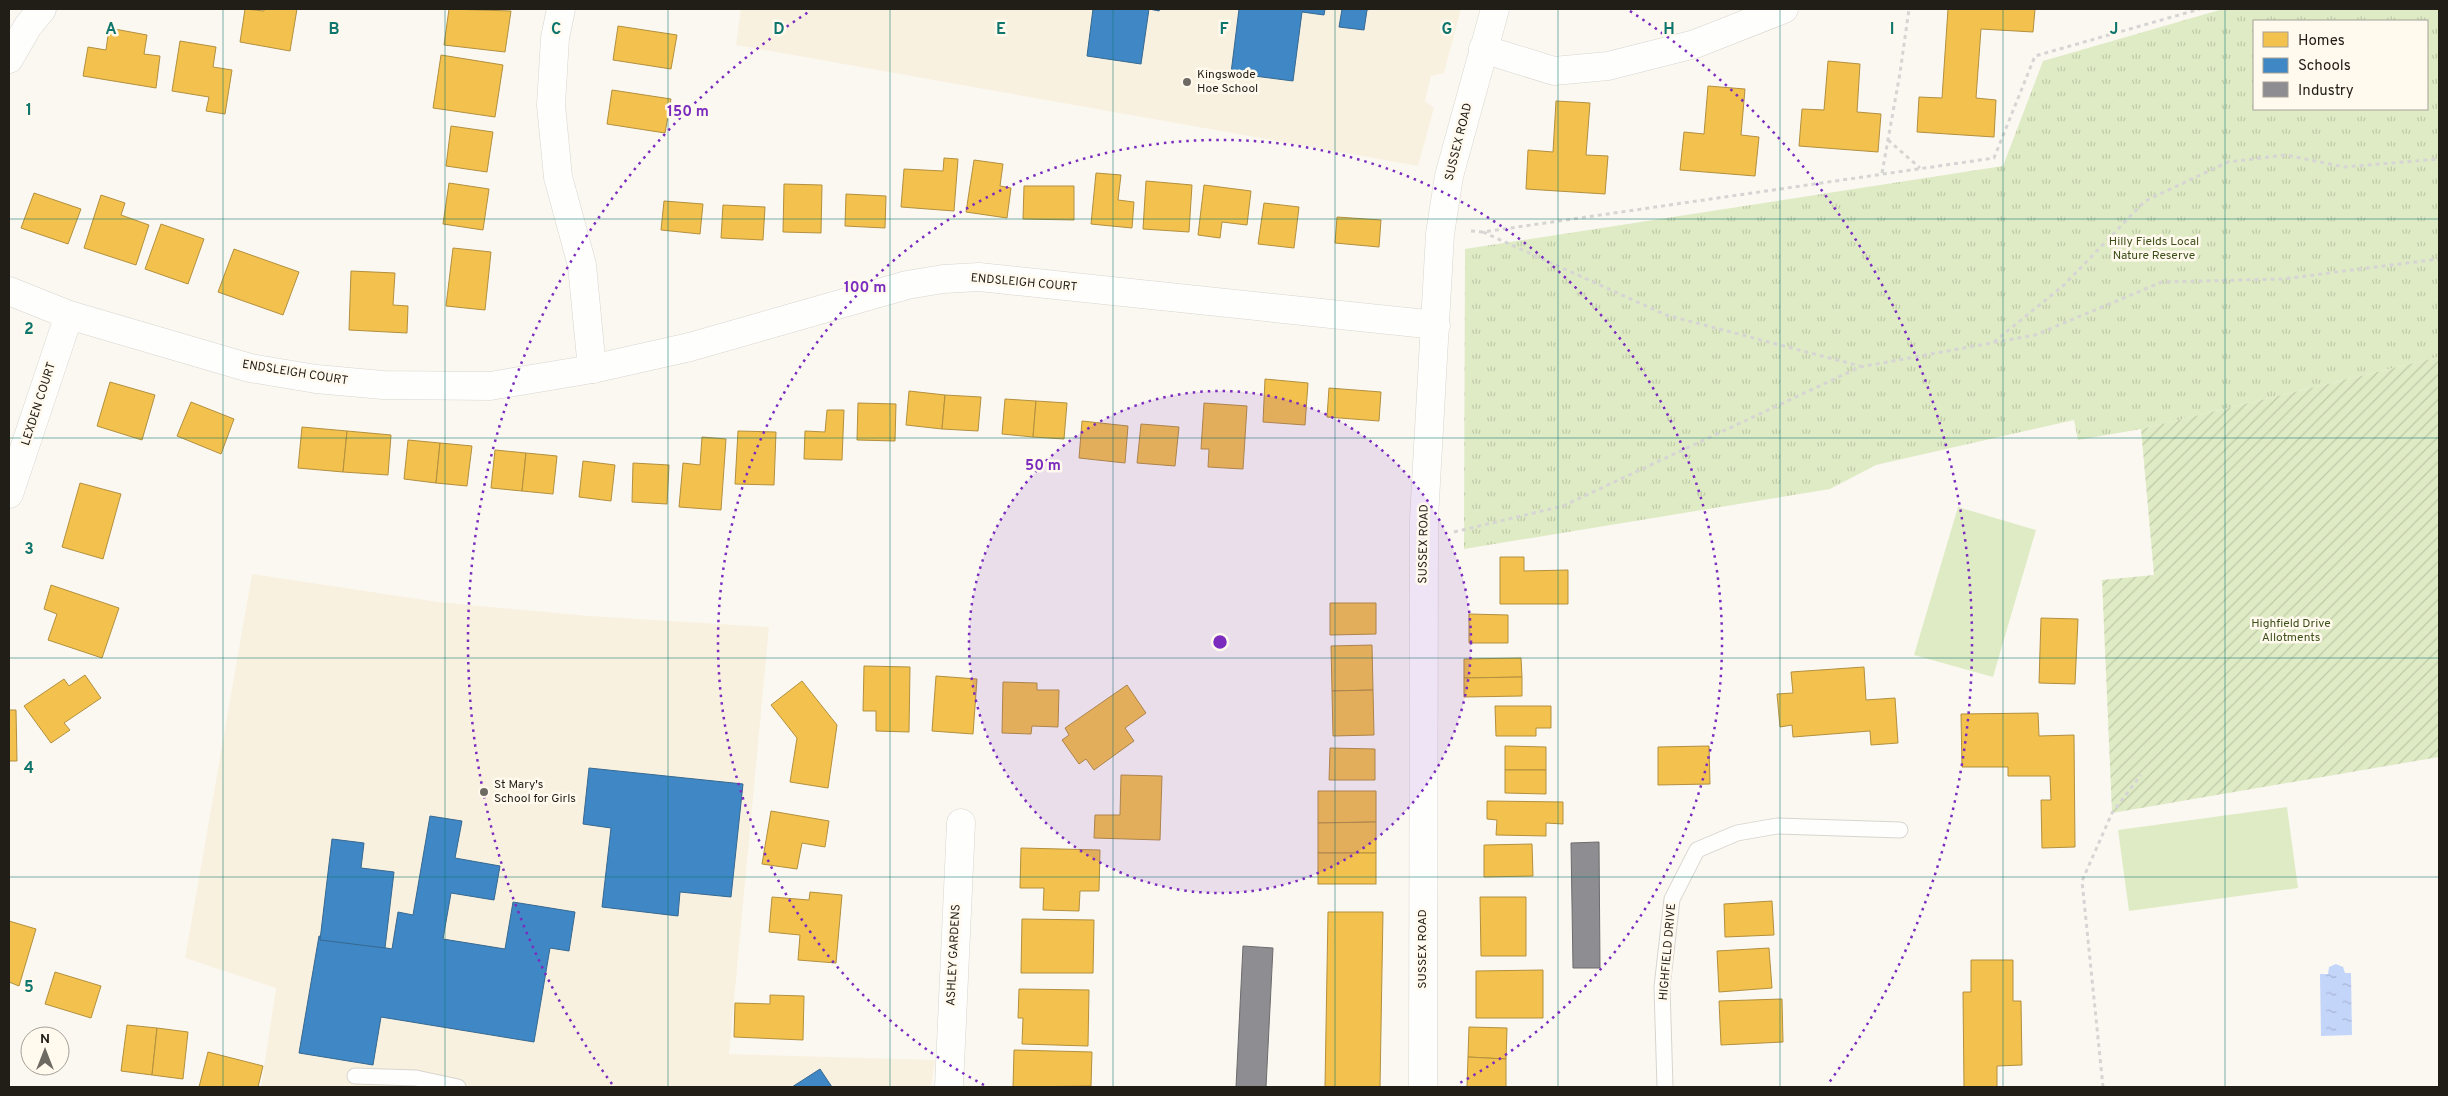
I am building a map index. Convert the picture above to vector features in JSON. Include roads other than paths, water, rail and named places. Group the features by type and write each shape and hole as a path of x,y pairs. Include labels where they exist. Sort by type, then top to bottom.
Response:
{"street":[{"path":"9,59 28,26 42,9"},
{"path":"561,9 555,38 552,114 558,177 582,265 592,369"},
{"name":"SUSSEX ROAD","path":"1423,1087 1424,540 1440,234 1449,176 1495,9"},
{"path":"1483,48 1554,71 1608,66 1695,44 1784,9"},
{"name":"ENDSLEIGH COURT","path":"9,291 69,315 250,368 316,379 383,385 490,386 592,369 690,346 907,285 943,279 980,277 1436,325"},
{"name":"LEXDEN COURT","path":"9,494 69,315"},
{"name":"ASHLEY GARDENS","path":"949,1087 961,823"}],"lane":[{"name":"HIGHFIELD DRIVE","path":"1665,1087 1662,987 1672,899 1697,850 1737,833 1777,826 1900,830"},
{"path":"355,1076 416,1078 458,1087"}],"water":[{"path":"2336,964 2343,967 2345,973 2351,973 2352,1035 2321,1036 2320,974 2328,974 2329,967"}],"place":[{"name":"Kingswode Hoe School","path":"1187,82"},
{"name":"St Mary's School for Girls","path":"484,792"}],"park label":[{"name":"Hilly Fields Local Nature Reserve","path":"2154,249"},
{"name":"Highfield Drive Allotments","path":"2291,631"}]}
